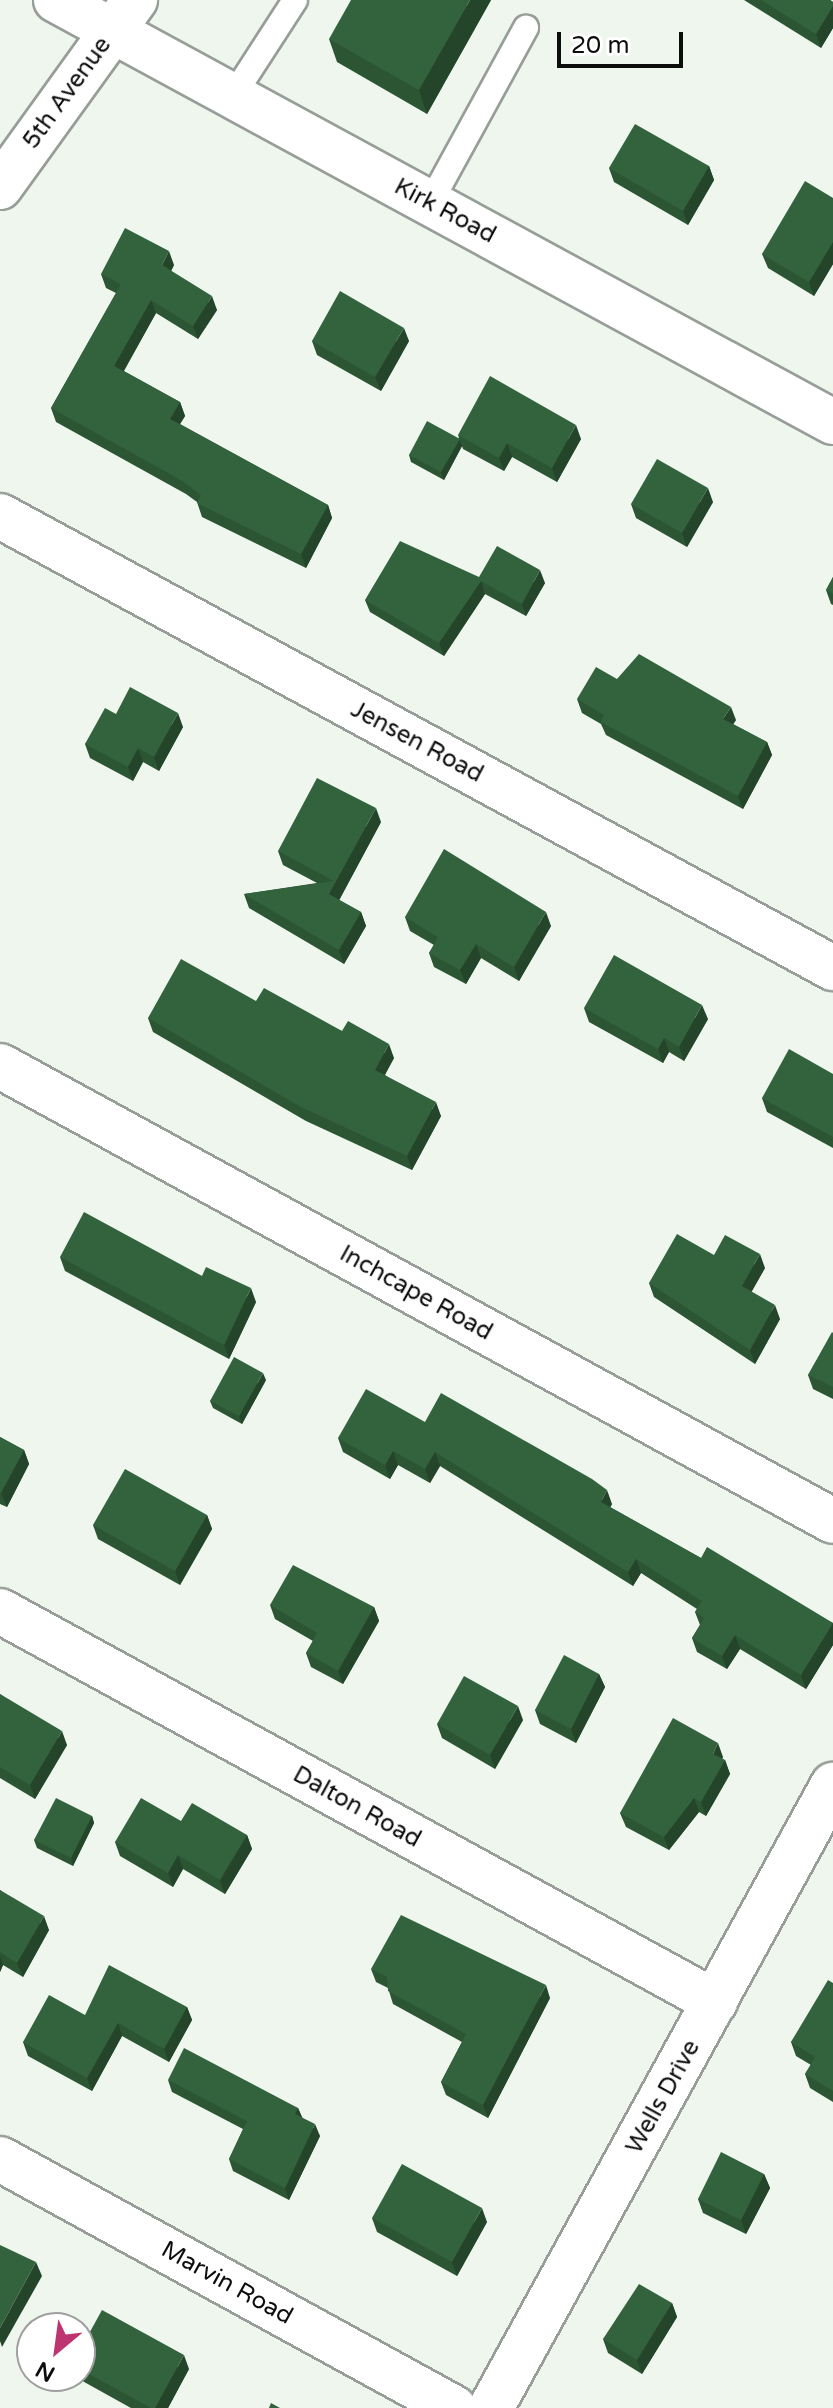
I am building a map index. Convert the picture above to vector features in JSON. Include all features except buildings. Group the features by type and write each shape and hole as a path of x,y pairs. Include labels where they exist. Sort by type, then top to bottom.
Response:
{"street":[{"name":"Kirk Road","path":"56,0 124,15 233,96 833,422"},
{"name":"5th Avenue","path":"0,187 124,15"},
{"name":"Jensen Road","path":"0,516 833,968"},
{"name":"Inchcape Road","path":"0,1066 833,1521"},
{"name":"Dalton Road","path":"0,1611 715,2002"},
{"name":"Wells Drive","path":"491,2408 833,1785"},
{"name":"Marvin Road","path":"0,2159 454,2408"}],"lane":[{"path":"233,96 295,0"},
{"path":"430,203 526,28"}]}
